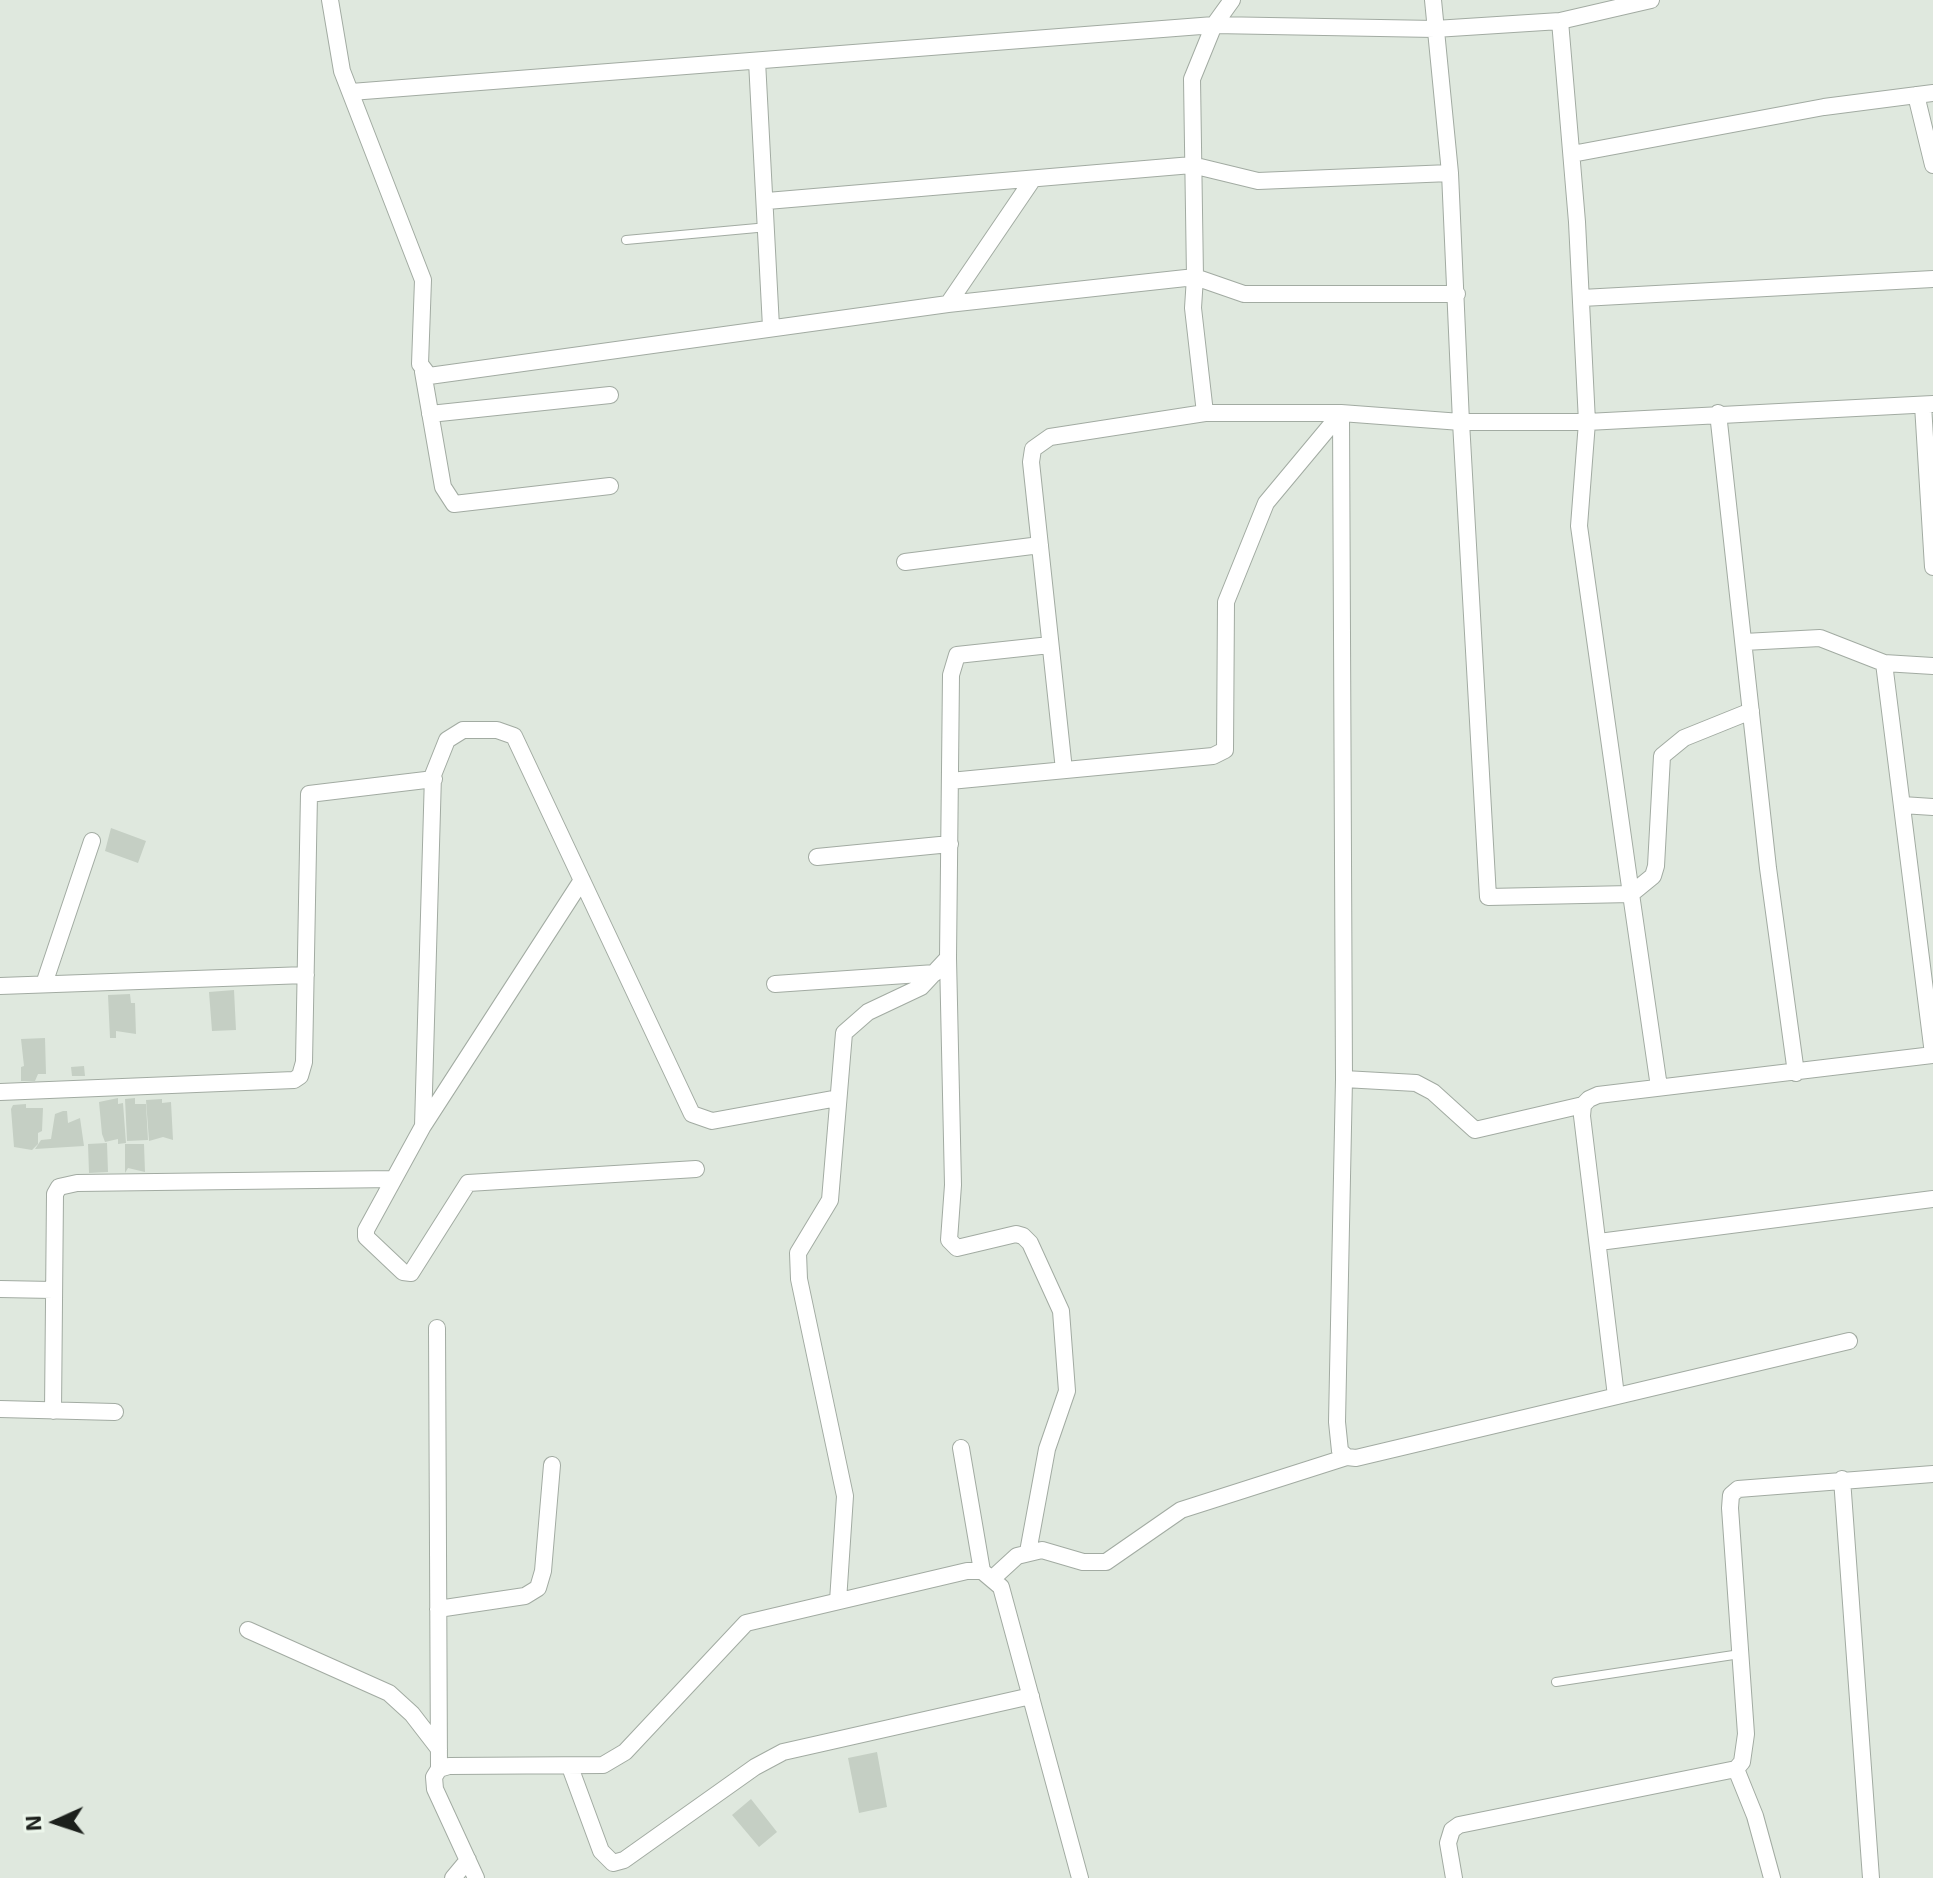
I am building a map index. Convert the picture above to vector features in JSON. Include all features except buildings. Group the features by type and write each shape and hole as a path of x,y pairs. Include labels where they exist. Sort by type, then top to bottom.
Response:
{"street":[{"path":"330,0 340,61 423,280 420,364 443,487 454,504 610,486"},
{"path":"1205,413 1193,308 1192,79 1214,25 1232,0"},
{"path":"1433,0 1450,173 1488,897 1631,894 1653,876 1656,866 1662,756 1684,738 1751,711"},
{"path":"351,92 1214,25 1435,29 1560,21 1651,0"},
{"path":"1560,21 1582,298 1587,422 1579,526 1659,1087"},
{"path":"757,61 767,201 771,327"},
{"path":"1572,154 1824,107 1925,94 1933,165"},
{"path":"767,201 1192,165 1258,181 1450,173"},
{"path":"948,304 1033,179"},
{"path":"423,372 437,377 771,327 1195,277 1244,294 1457,294"},
{"path":"1582,298 1933,279"},
{"path":"430,414 610,395"},
{"path":"1064,770 1031,462 1033,449 1039,441 1205,413 1341,413 1461,422 1587,422 1928,404 1933,567"},
{"path":"950,781 1213,756 1225,750 1226,602 1266,503 1341,413"},
{"path":"1341,413 1344,1079 1337,1422 1340,1451 1347,1457"},
{"path":"1718,413 1768,868 1796,1073"},
{"path":"905,562 1040,545"},
{"path":"1744,642 1830,639 1884,663 1933,666"},
{"path":"1028,1552 1047,1449 1067,1391 1061,1311 1030,1243 1023,1236 1016,1234 957,1248 949,1240 953,1185 948,958 951,675 957,655 1050,645"},
{"path":"1344,1079 1416,1083 1433,1092 1475,1130 1583,1105 1598,1095 1933,1054 1925,924 1902,805 1884,663"},
{"path":"423,1126 434,779 447,740 456,732 497,730 514,736 692,1114 712,1121 838,1098"},
{"path":"0,1092 294,1080 300,1076 304,1062 309,794 434,779"},
{"path":"1902,805 1933,807"},
{"path":"44,984 92,841"},
{"path":"817,857 950,844"},
{"path":"582,880 423,1126 365,1234 407,1274 411,1273 468,1183 696,1169"},
{"path":"838,1601 845,1496 796,1266 803,1244 830,1200 842,1040 850,1026 868,1012 921,987 948,958"},
{"path":"775,984 935,973"},
{"path":"0,986 306,975"},
{"path":"1583,1105 1616,1396"},
{"path":"53,1411 55,1194 67,1183 394,1179"},
{"path":"1599,1242 1933,1199"},
{"path":"0,1289 53,1290"},
{"path":"437,1328 439,1769 434,1777 435,1789 476,1878"},
{"path":"439,1769 449,1766 589,1767 615,1760 746,1623 838,1601 988,1574 1028,1552 1042,1550 1083,1562 1106,1562 1181,1510 1347,1457 1849,1341"},
{"path":"0,1409 115,1412"},
{"path":"961,1448 988,1574 1001,1587 1080,1878"},
{"path":"438,1609 525,1596 538,1588 543,1571 552,1465"},
{"path":"1772,1878 1755,1816 1736,1769 1745,1752 1746,1734 1731,1495 1749,1487 1933,1474"},
{"path":"1842,1479 1871,1878"},
{"path":"248,1630 389,1693 412,1714 439,1749"},
{"path":"570,1767 601,1851 613,1863 624,1860 755,1767 783,1752 1031,1696"},
{"path":"1454,1878 1448,1843 1452,1830 1459,1825 1736,1769"},
{"path":"453,1878 468,1860"}],"lane":[{"path":"626,240 768,227"},
{"path":"1556,1682 1741,1654"}]}
